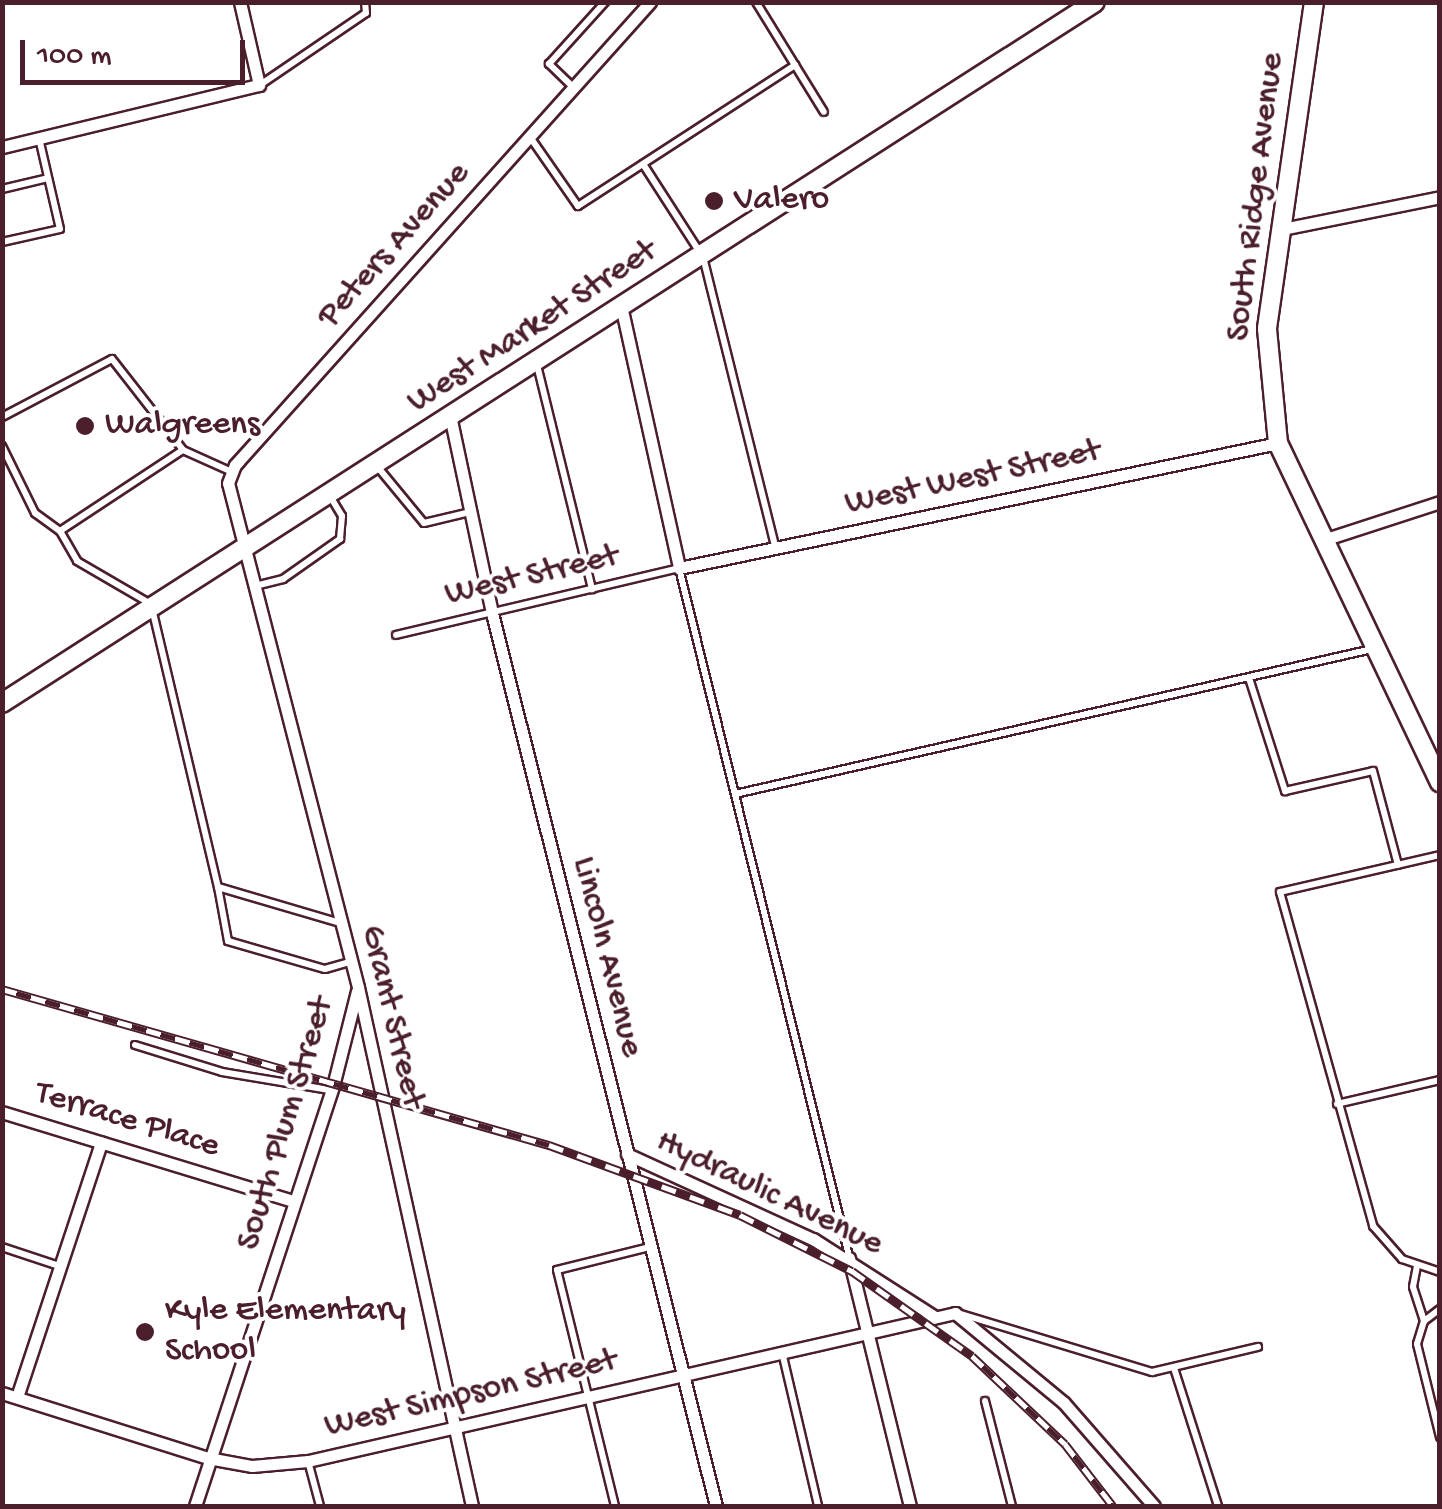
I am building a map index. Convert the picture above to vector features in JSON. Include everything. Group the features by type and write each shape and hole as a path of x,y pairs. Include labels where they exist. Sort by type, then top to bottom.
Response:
{"main road":[{"name":"West Market Street","path":"2,703 242,544 451,420 622,310 1075,8 1095,2"},
{"name":"South Ridge Avenue","path":"1314,2 1267,329 1278,443 1440,782"}],"street":[{"path":"2,147 259,85 240,2"},
{"name":"Peters Avenue","path":"232,472 650,2"},
{"path":"1282,229 1440,197"},
{"path":"622,310 679,568"},
{"name":"Lincoln Avenue","path":"451,420 492,613 716,1506"},
{"name":"West West Street","path":"679,568 1278,443"},
{"path":"232,472 229,506 242,544"},
{"path":"1326,539 1440,502"},
{"name":"Grant Street","path":"242,544 358,987 472,1506"},
{"name":"South Plum Street","path":"195,1506 331,1090 358,987"},
{"name":"Terrace Place","path":"2,1112 293,1201"},
{"path":"17,1397 101,1142"},
{"name":"Hydraulic Avenue","path":"627,1154 849,1258 935,1318"},
{"path":"849,1258 910,1506"},
{"path":"955,1313 1064,1403 1154,1506"},
{"name":"West Simpson Street","path":"2,1393 208,1458 252,1466 308,1461 955,1313"}],"lane":[{"path":"259,85 366,13 364,2"},
{"path":"574,88 548,64 605,2"},
{"path":"756,2 824,112"},
{"path":"762,12 765,2"},
{"path":"530,137 578,206 794,65"},
{"path":"2,242 60,229 40,138"},
{"path":"643,164 703,257 776,548"},
{"path":"2,188 48,178"},
{"path":"2,417 112,359 183,450 232,472"},
{"path":"537,364 592,589"},
{"path":"2,446 35,513 60,531 86,570 151,604 228,941 325,970 351,962"},
{"path":"60,531 183,450"},
{"path":"376,465 424,524 471,512"},
{"path":"254,586 284,579 340,540 342,516 329,492"},
{"path":"679,568 849,1258"},
{"name":"West Street","path":"396,635 679,568"},
{"path":"735,794 1378,647"},
{"path":"1249,678 1284,791 1373,771 1398,865"},
{"path":"1440,856 1280,892 1373,1226 1417,1266 1440,1272"},
{"path":"218,887 341,923"},
{"path":"135,1045 222,1072 331,1090"},
{"path":"1338,1104 1440,1080"},
{"path":"2,1247 60,1266"},
{"path":"615,1506 557,1270 650,1247"},
{"path":"1417,1266 1412,1287 1424,1320 1418,1370 1440,1437"},
{"path":"1424,1320 1440,1310"},
{"path":"955,1313 1152,1372 1258,1347"},
{"path":"782,1352 818,1506"},
{"path":"1174,1368 1218,1506"},
{"path":"986,1401 1012,1506"},
{"path":"308,1461 320,1506"}],"railway":[{"path":"2,989 549,1145 740,1215 852,1271 972,1356 1065,1444 1113,1506"}],"place":[{"name":"Valero","path":"714,201"},
{"name":"Walgreens","path":"85,426"},
{"name":"Kyle Elementary School","path":"145,1332"}]}
